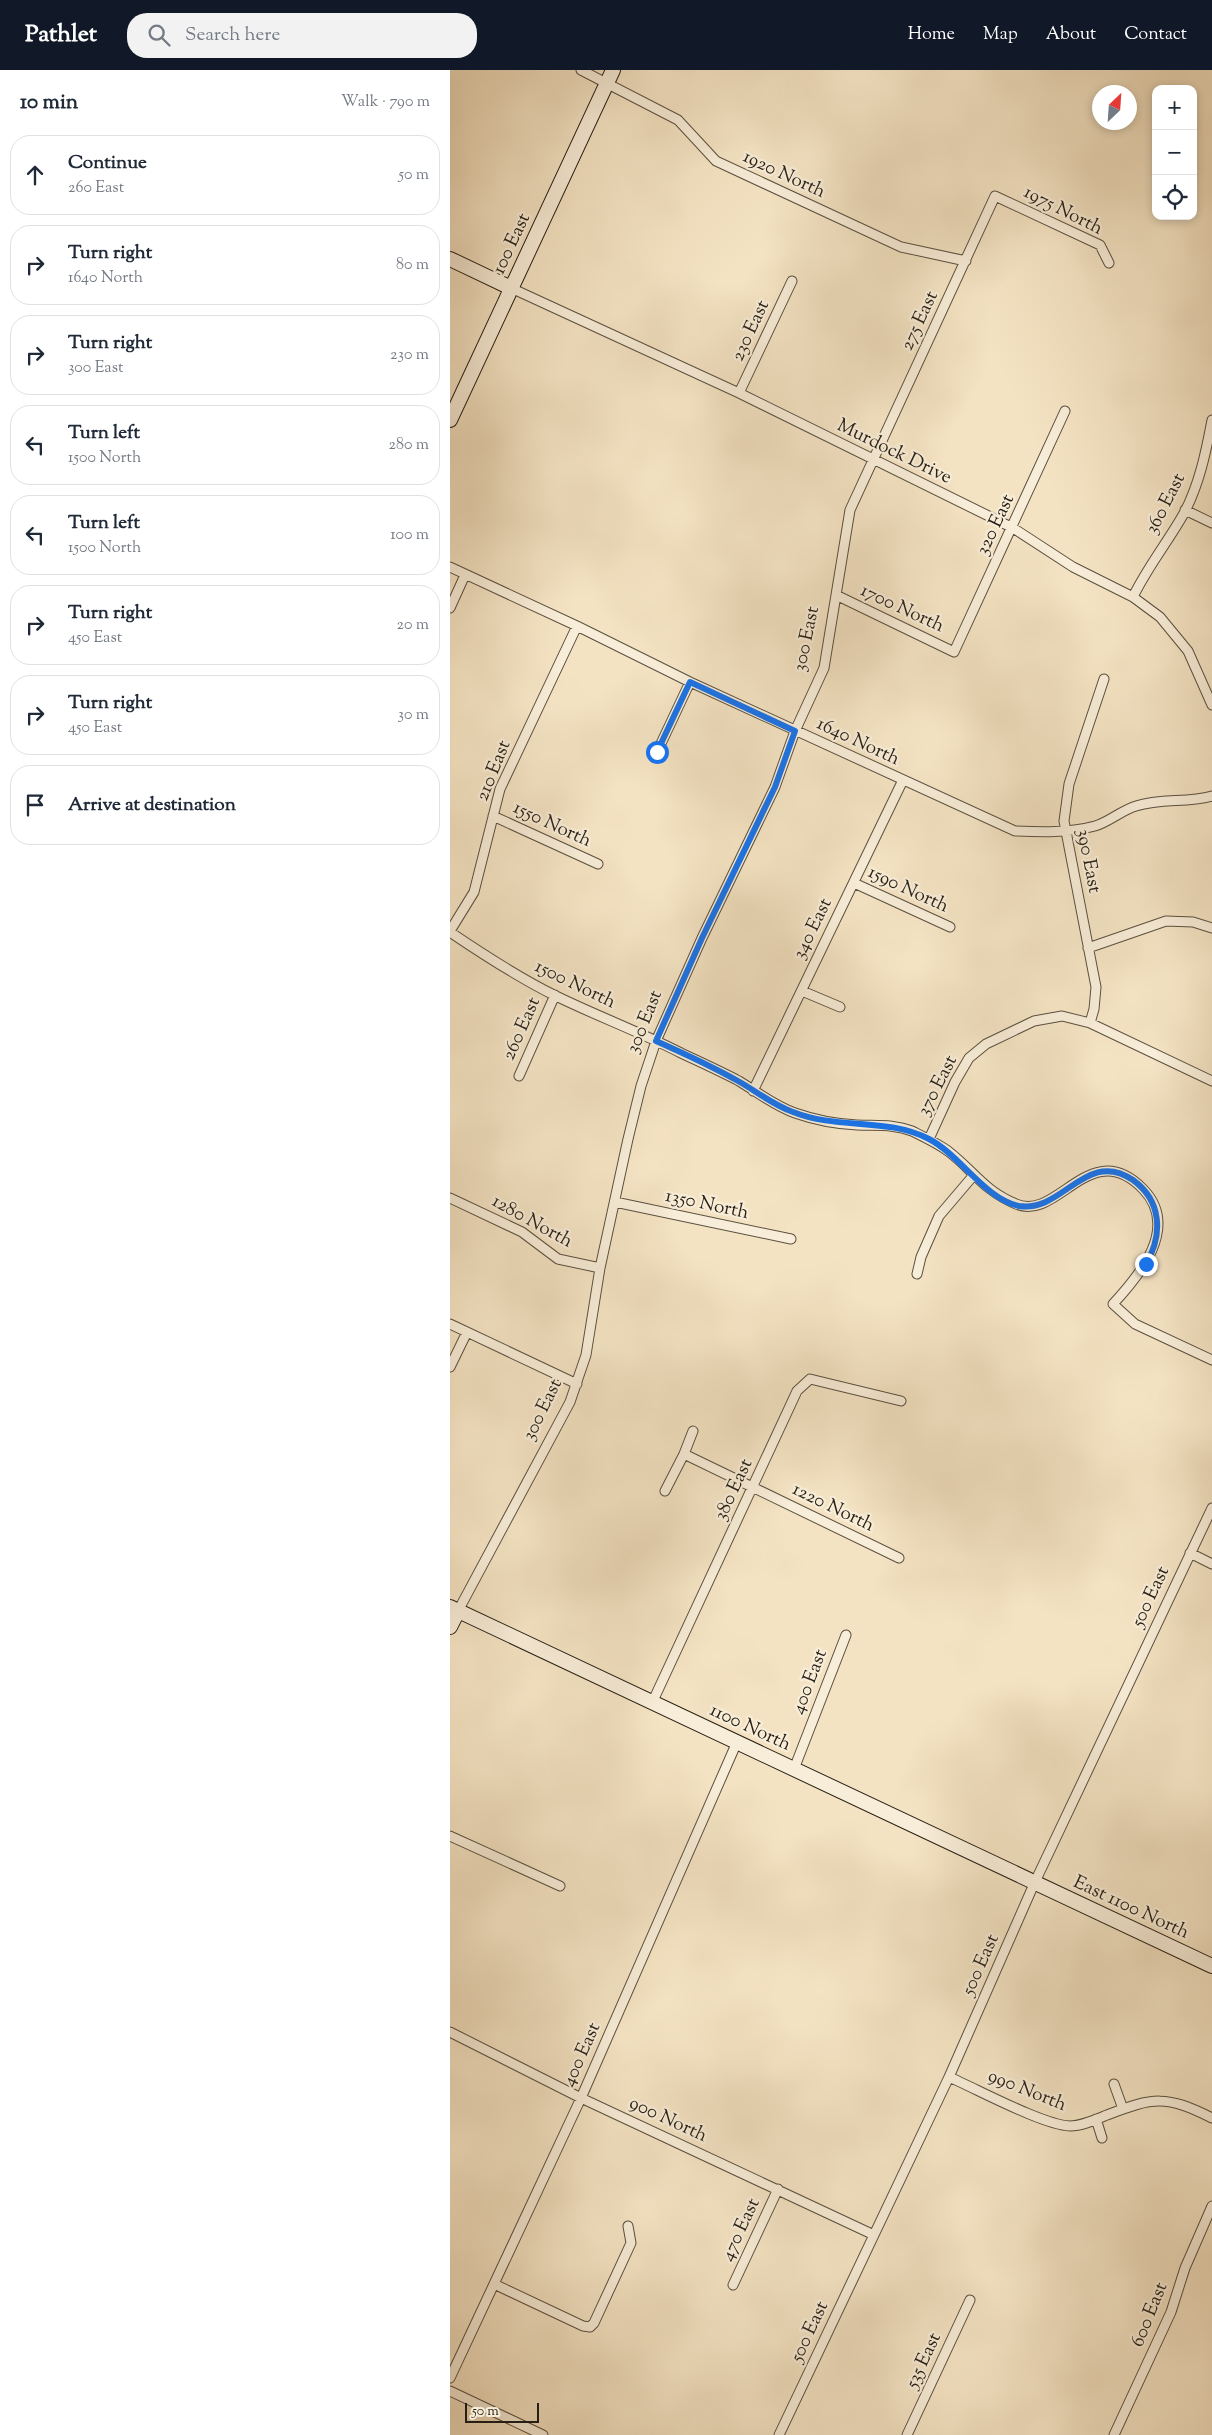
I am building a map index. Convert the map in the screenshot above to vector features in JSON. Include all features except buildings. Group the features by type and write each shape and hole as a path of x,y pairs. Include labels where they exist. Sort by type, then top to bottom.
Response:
{"street":[{"name":"1920 North","path":"581,70 610,76 678,120 716,162 901,246 966,261"},
{"name":"100 East","path":"450,420 610,76"},
{"name":"275 East","path":"874,460 995,196"},
{"name":"1975 North","path":"995,196 1100,246 1109,263"},
{"path":"450,260 512,288"},
{"name":"230 East","path":"739,394 792,282"},
{"name":"Murdock Drive","path":"512,288 739,394 1013,528 1073,568 1133,597 1160,618 1188,651 1208,683 1212,705"},
{"name":"320 East","path":"954,652 1013,528 1065,411"},
{"name":"360 East","path":"1133,597 1144,574 1185,510 1204,458 1212,420"},
{"name":"300 East","path":"450,1627 454,1609 570,1402 577,1384 586,1355 600,1268 639,1095 656,1041 702,938 775,787 795,731 824,668 850,510 874,460"},
{"path":"1185,510 1212,523"},
{"name":"1640 North","path":"450,567 577,626 690,682 1015,832 1052,832 1096,826 1137,806 1165,801 1193,801 1212,796"},
{"path":"450,608 466,575"},
{"name":"1700 North","path":"836,595 954,652"},
{"name":"210 East","path":"450,932 474,892 500,789 577,626"},
{"name":"390 East","path":"1090,1023 1094,1009 1096,987 1064,830 1069,784 1104,679"},
{"path":"657,752 690,682"},
{"name":"340 East","path":"753,1091 903,780"},
{"name":"1550 North","path":"493,816 598,864"},
{"name":"1590 North","path":"854,883 950,927"},
{"path":"1088,948 1166,921 1193,922 1212,928"},
{"name":"1500 North","path":"450,932 519,977 555,996 656,1041 739,1082 793,1112 826,1122 887,1126 908,1130 929,1139 948,1151 993,1193 1020,1206 1045,1203 1084,1176 1099,1172 1116,1173 1132,1180 1145,1191 1154,1205 1158,1220 1154,1250 1113,1304 1135,1324 1212,1360"},
{"path":"802,990 840,1007"},
{"name":"260 East","path":"519,1076 555,996"},
{"name":"370 East","path":"929,1139 955,1082 969,1058 986,1044 1034,1021 1062,1016 1090,1023 1212,1082"},
{"path":"917,1274 921,1257 939,1216 973,1176"},
{"name":"1280 North","path":"450,1198 522,1232 558,1259 600,1268"},
{"name":"1350 North","path":"615,1202 791,1239"},
{"path":"450,1324 577,1384"},
{"path":"450,1367 467,1332"},
{"name":"380 East","path":"652,1703 797,1391 810,1379 900,1401"},
{"path":"665,1491 684,1454 693,1431"},
{"name":"1220 North","path":"684,1454 899,1558"},
{"name":"500 East","path":"779,2435 949,2077 1034,1884 1212,1508"},
{"path":"1190,1553 1212,1564"},
{"name":"1100 North","path":"454,1609 1034,1884"},
{"name":"400 East","path":"794,1769 846,1635"},
{"name":"400 East","path":"450,2378 581,2098 737,1742"},
{"path":"450,1836 560,1886"},
{"name":"East 1100 North","path":"1034,1884 1212,1966"},
{"name":"900 North","path":"450,2032 581,2098 874,2235"},
{"name":"990 North","path":"949,2077 1052,2123 1071,2126 1096,2120 1148,2101 1170,2101 1212,2118"},
{"path":"1114,2084 1123,2109"},
{"path":"1096,2120 1102,2138"},
{"name":"470 East","path":"733,2285 778,2189"},
{"name":"600 East","path":"1114,2435 1172,2312 1185,2268 1212,2206"},
{"path":"494,2284 583,2326 590,2327 594,2323 631,2243 628,2226"},
{"name":"535 East","path":"907,2435 970,2300"},
{"path":"450,2391 543,2435"}],"route":[{"path":"657,752 690,682 795,731 775,787 702,938 656,1041 739,1082 793,1112 826,1122 887,1126 908,1130 929,1139 948,1151 993,1193 1020,1206 1045,1203 1059,1196 1071,1184 1084,1176 1099,1172 1116,1173 1132,1180 1145,1191 1154,1205 1158,1220 1154,1250 1146,1264"}]}
